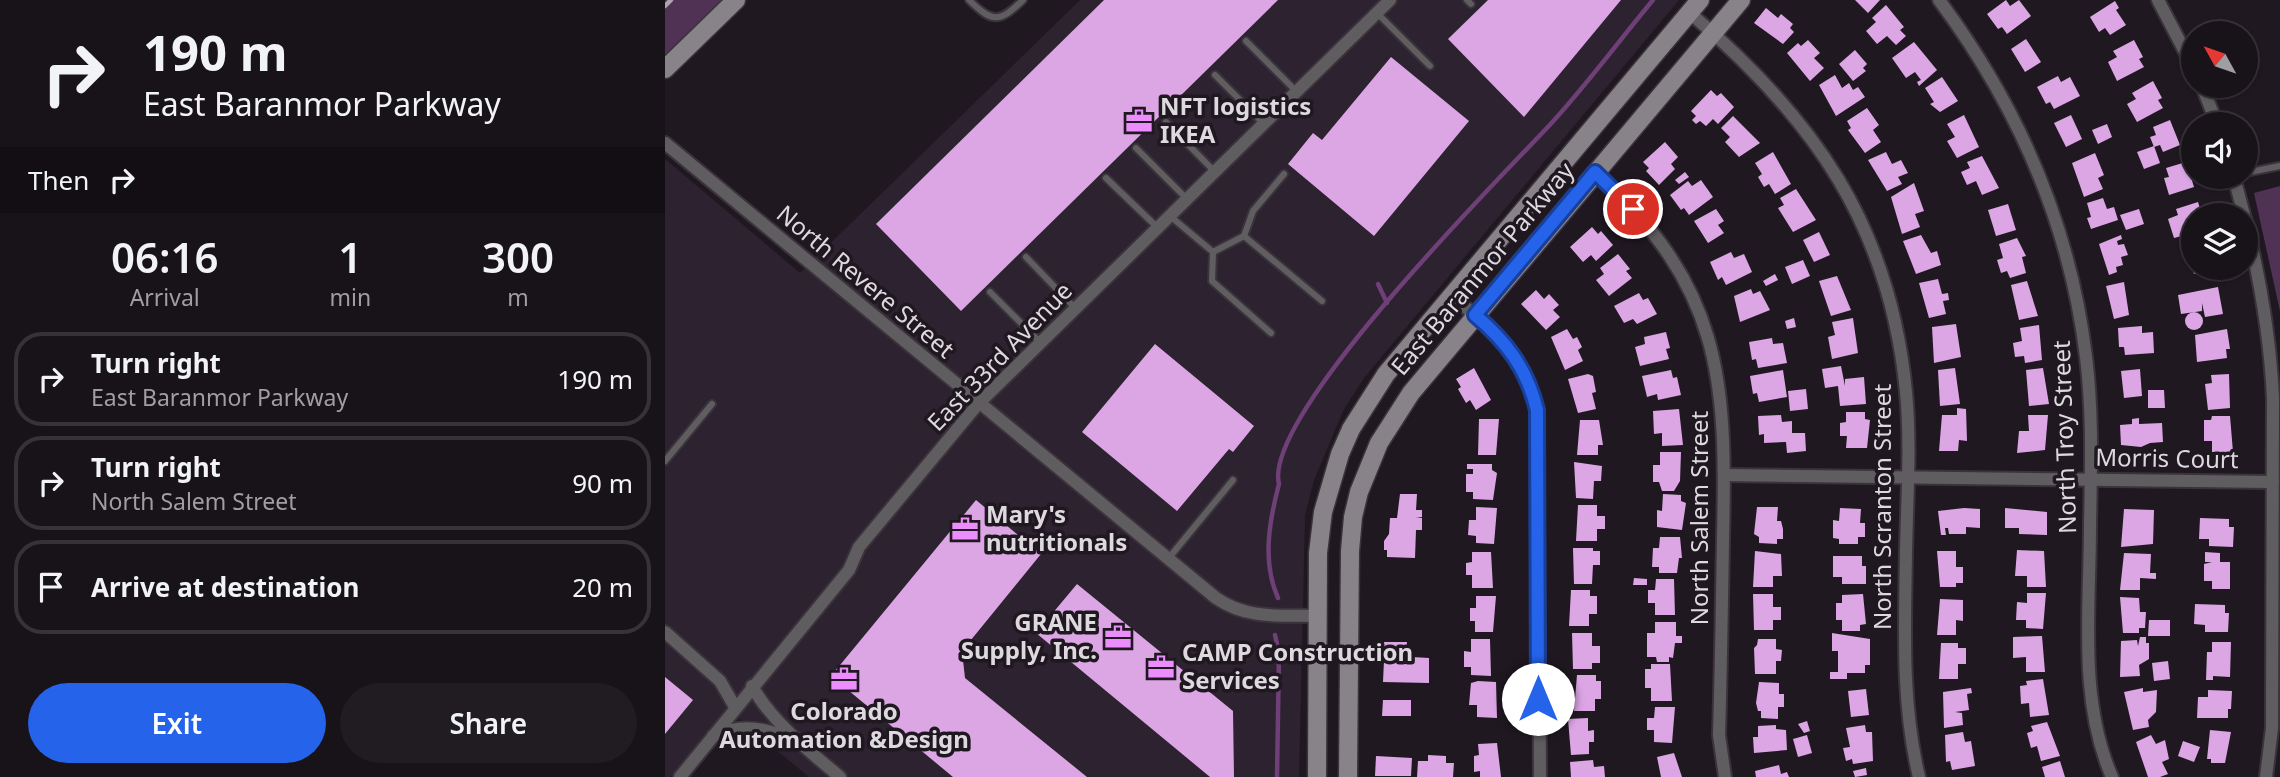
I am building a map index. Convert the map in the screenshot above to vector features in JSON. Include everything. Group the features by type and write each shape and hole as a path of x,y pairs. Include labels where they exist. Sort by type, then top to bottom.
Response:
{"street":[{"path":"665,69 736,0"},
{"name":"East 33rd Avenue","path":"680,777 849,570 859,547 978,404 1390,0"},
{"name":"East Baranmor Parkway","path":"1348,777 1350,551 1359,492 1378,443 1392,420 1475,315 1741,0"},
{"name":"North Troy Street","path":"1938,0 1967,39 2009,108 2030,150 2059,225 2076,291 2087,359 2090,479 2089,683 2097,730 2112,777"},
{"path":"2158,0 2181,44"},
{"name":"East Baranmor Parkway","path":"1317,777 1318,553 1322,512 1339,454 1351,429 1386,374 1695,6"},
{"name":"North Scranton Street","path":"1695,6 1713,33 1770,86 1802,123 1837,174 1864,227 1884,280 1901,357 1908,419 1905,662 1908,714 1919,777"},
{"name":"North Revere Street","path":"665,143 1216,598 1241,612 1260,616 1318,616"},
{"name":"North Salem Street","path":"1595,172 1618,193 1664,246 1695,301 1716,366 1723,418 1725,475 1719,735 1725,777"},
{"path":"2258,274 2271,359 2273,482 2272,728 2266,777"},
{"path":"1451,295 1497,334 1517,359 1532,391 1537,410 1541,777"},
{"name":"Morris Court","path":"1725,475 2273,482"},
{"path":"665,632 720,681 736,707"},
{"path":"753,686 764,704 804,748 840,777"},
{"path":"713,736 734,728 754,728 776,734 804,748"}],"lane":[{"path":"969,0 981,12 995,18 1007,15 1023,0"},
{"path":"1377,13 1430,66"},
{"path":"1246,41 1297,92"},
{"path":"1215,75 1264,124"},
{"path":"1166,121 1215,172"},
{"path":"1136,148 1187,200"},
{"path":"2258,170 2280,166"},
{"path":"1213,252 1244,236 1253,211 1284,174"},
{"path":"1106,178 1158,228"},
{"path":"1170,216 1213,252"},
{"path":"1244,236 1322,301"},
{"path":"1213,252 1212,281 1271,333"},
{"path":"1025,257 1075,309"},
{"path":"990,292 1040,342"},
{"path":"665,461 712,404"},
{"path":"1168,559 1233,480"}],"shaded area":[{"path":"665,0 726,0 665,59"},
{"path":"1080,0 1679,0 1364,378 1344,409 1314,480 1305,515 1299,777 809,777 727,709 671,777 665,777 665,159 800,273"},
{"path":"2280,186 2280,311 2258,203 2254,193"}],"building":[{"path":"1104,0 1278,0 961,311 876,224"},
{"path":"1488,0 1621,0 1524,117 1448,39"},
{"path":"1855,0 1880,0 1868,13"},
{"path":"2006,0 2010,6 2019,0 2031,16 2007,34 2002,27 1998,29 1987,14"},
{"path":"2115,1 2119,8 2116,10 2126,25 2110,35 2105,28 2099,32 2090,17"},
{"path":"1886,5 1904,27 1900,30 1906,36 1896,45 1887,36 1877,44 1866,31 1876,22 1872,18"},
{"path":"1766,8 1778,18 1781,14 1793,24 1790,28 1794,32 1783,44 1754,23"},
{"path":"2026,39 2041,62 2025,72 2011,49"},
{"path":"1808,40 1820,53 1814,58 1824,68 1810,81 1787,53 1798,43 1801,46"},
{"path":"2134,40 2143,57 2139,59 2144,67 2117,81 2108,62 2117,57 2113,51"},
{"path":"1914,42 1937,70 1919,86 1917,82 1921,80 1915,72 1906,78 1892,58"},
{"path":"1855,50 1867,64 1863,68 1866,71 1853,81 1839,64"},
{"path":"1391,57 1469,121 1374,236 1288,164 1313,133 1322,140"},
{"path":"1835,75 1842,88 1849,83 1853,90 1858,87 1865,97 1836,116 1819,85"},
{"path":"2058,76 2061,82 2070,77 2080,96 2054,109 2050,102 2046,104 2037,87"},
{"path":"1942,77 1958,101 1940,112 1930,104 1934,102 1925,88"},
{"path":"2153,81 2162,98 2158,100 2163,108 2137,122 2127,104 2136,99 2132,93"},
{"path":"1711,90 1717,96 1721,93 1734,107 1718,124 1713,119 1706,126 1700,121 1696,124 1692,120 1696,116 1691,111"},
{"path":"1867,108 1879,125 1873,130 1881,142 1865,153 1848,130 1851,128 1847,121"},
{"path":"1964,115 1979,147 1957,158 1947,141 1955,137 1947,124"},
{"path":"2071,115 2082,139 2066,147 2054,123"},
{"path":"1733,116 1760,143 1739,157 1725,142 1730,137 1721,128"},
{"path":"2170,120 2180,145 2163,152 2160,145 2154,147 2150,137 2156,135 2153,127"},
{"path":"2107,124 2112,137 2098,144 2092,130"},
{"path":"1665,142 1678,157 1671,164 1675,169 1659,185 1646,171 1649,168 1643,162"},
{"path":"2154,146 2160,163 2144,169 2137,152"},
{"path":"1773,152 1791,184 1775,194 1769,184 1764,187 1758,177 1762,174 1755,163"},
{"path":"1886,152 1892,164 1901,160 1908,173 1898,177 1902,184 1887,191 1868,160"},
{"path":"2095,153 2104,175 2098,178 2103,189 2084,197 2072,163"},
{"path":"1982,156 1999,188 1982,195 1976,181 1967,185 1961,172 1970,168 1967,162"},
{"path":"2181,164 2181,189 2188,189 2169,195 2164,178 2169,177 2166,168"},
{"path":"1685,172 1689,177 1679,184 1675,180"},
{"path":"1701,180 1713,197 1689,215 1684,208 1681,210 1670,195 1688,181 1692,186"},
{"path":"1914,183 1924,211 1915,214 1920,227 1902,234 1891,197"},
{"path":"1796,189 1816,220 1793,232 1778,208 1784,205 1780,198"},
{"path":"2103,198 2107,209 2114,207 2118,220 2091,229 2087,218 2091,217 2087,203"},
{"path":"2008,204 2016,230 1996,236 1988,210"},
{"path":"2181,207 2181,236 2174,238 2168,219 2178,215 2176,209"},
{"path":"1716,209 1724,221 1718,225 1724,233 1708,243 1694,221"},
{"path":"2139,209 2144,224 2126,230 2120,215"},
{"path":"1592,227 1598,234 1601,231 1613,245 1596,261 1591,255 1583,262 1570,247"},
{"path":"1819,232 1830,255 1814,262 1803,240"},
{"path":"1921,235 1931,253 1937,251 1941,265 1916,274 1903,241"},
{"path":"2121,235 2122,239 2117,241 2118,245 2124,244 2128,255 2121,257 2123,265 2116,267 2117,272 2109,275 2099,244"},
{"path":"2017,238 2026,256 2022,257 2026,273 2010,278 2007,271 2001,273 1997,260 2003,258 1999,244"},
{"path":"1731,252 1734,258 1744,254 1752,272 1726,285 1722,277 1718,280 1710,262"},
{"path":"1618,254 1630,269 1626,271 1632,278 1609,296 1596,280 1604,274 1600,268"},
{"path":"1803,260 1810,276 1792,284 1785,267"},
{"path":"1775,274 1778,280 1766,286 1763,281"},
{"path":"1837,276 1851,310 1831,316 1819,281"},
{"path":"1938,279 1942,294 1948,293 1949,300 1943,301 1946,314 1929,318 1919,283"},
{"path":"2027,281 2038,316 2019,320 2011,285"},
{"path":"2124,282 2129,315 2114,319 2106,286"},
{"path":"2218,287 2223,314 2205,317 2202,303 2202,311 2181,314 2178,295"},
{"path":"1751,289 1753,294 1760,291 1770,310 1740,322 1734,296"},
{"path":"1536,290 1544,299 1549,294 1559,305 1553,310 1560,317 1546,330 1521,304"},
{"path":"1639,293 1643,300 1648,298 1657,314 1637,324 1633,319 1624,323 1614,306"},
{"path":"2194,312 2200,315 2203,321 2200,327 2194,330 2188,327 2185,321 2188,315"},
{"path":"1794,318 1796,327 1787,329 1785,321"},
{"path":"1853,318 1858,353 1832,359 1828,337 1835,335 1832,322"},
{"path":"1956,324 1961,357 1934,363 1932,327"},
{"path":"2039,325 2042,360 2025,363 2024,356 2015,357 2013,343 2022,341 2020,328"},
{"path":"2142,326 2142,333 2153,332 2154,353 2125,355 2124,347 2119,347 2118,328"},
{"path":"1567,329 1573,339 1577,337 1582,347 1578,350 1583,361 1565,370 1551,337"},
{"path":"2227,329 2230,349 2226,349 2227,358 2197,362 2195,335"},
{"path":"1666,332 1670,348 1666,349 1669,359 1640,366 1635,347 1645,344 1644,337"},
{"path":"1772,338 1773,344 1783,343 1787,363 1758,368 1756,359 1752,360 1749,342"},
{"path":"1155,344 1254,426 1233,452 1229,449 1177,511 1082,432"},
{"path":"1841,366 1845,386 1845,379 1864,377 1866,404 1840,406 1838,386 1825,388 1822,369"},
{"path":"1474,368 1491,400 1476,410 1470,400 1466,403 1456,379"},
{"path":"1955,368 1960,404 1940,406 1938,370"},
{"path":"2043,368 2049,404 2029,406 2026,370"},
{"path":"2140,369 2142,396 2124,398 2121,371"},
{"path":"1671,370 1673,378 1677,377 1681,395 1658,400 1657,394 1647,397 1642,376"},
{"path":"1783,370 1787,397 1759,402 1757,393 1753,394 1750,376"},
{"path":"1588,374 1593,376 1596,392 1592,393 1596,409 1578,413 1568,379"},
{"path":"2229,374 2230,408 2208,410 2205,384 2212,383 2211,375"},
{"path":"1806,389 1808,409 1790,411 1788,391"},
{"path":"2148,390 2164,390 2165,408 2148,408"},
{"path":"1957,408 1966,409 1967,441 1959,440 1958,451 1939,451 1942,415 1957,415"},
{"path":"1679,409 1683,445 1662,446 1662,433 1654,434 1653,411"},
{"path":"1846,412 1865,412 1865,419 1870,420 1867,448 1846,448 1847,436 1840,436 1840,423 1846,422"},
{"path":"1781,415 1782,422 1792,421 1792,433 1805,433 1806,451 1787,453 1786,442 1764,443 1764,434 1759,435 1758,416"},
{"path":"2028,415 2048,415 2045,450 2017,453 2019,431 2029,431"},
{"path":"2212,416 2230,416 2233,452 2212,452 2212,441 2204,441 2204,420 2211,420"},
{"path":"2139,418 2139,424 2162,423 2163,442 2141,447 2121,445 2120,425 2132,424 2132,419"},
{"path":"1479,419 1499,419 1496,455 1478,455"},
{"path":"1580,420 1599,420 1603,445 1598,445 1598,455 1577,455"},
{"path":"1660,452 1681,452 1680,481 1674,491 1662,491 1659,482 1653,482 1653,465 1660,465"},
{"path":"1574,462 1602,466 1601,481 1594,481 1593,499 1576,498"},
{"path":"1467,464 1492,464 1492,470 1497,473 1493,500 1473,499 1473,492 1466,492 1466,474 1473,474 1473,469 1467,469"},
{"path":"1400,494 1417,494 1416,510 1422,510 1422,517 1416,517 1422,518 1422,530 1416,530 1415,558 1387,557 1387,550 1384,550 1390,518 1397,518"},
{"path":"1663,494 1681,495 1681,501 1686,503 1682,530 1657,527 1657,510 1662,511"},
{"path":"976,500 1041,554 962,651 965,678 1087,777 953,777 831,676"},
{"path":"1578,505 1597,505 1597,516 1605,516 1605,529 1597,529 1597,541 1576,541"},
{"path":"1476,507 1497,508 1494,544 1476,543 1476,536 1468,535 1469,520 1476,520"},
{"path":"1757,507 1778,507 1777,521 1781,521 1783,539 1777,539 1777,544 1759,543 1759,537 1754,534"},
{"path":"1840,508 1861,509 1860,523 1865,523 1865,537 1858,537 1858,544 1839,544 1839,539 1833,538 1833,520 1839,521"},
{"path":"2005,508 2047,512 2047,535 2019,534 2019,528 2005,528"},
{"path":"1980,509 1980,528 1966,527 1966,534 1949,534 1948,528 1945,528 1946,535 1941,535 1938,511"},
{"path":"2124,509 2154,510 2153,544 2121,547"},
{"path":"2200,518 2229,519 2229,527 2234,527 2233,547 2209,546 2209,539 2199,539"},
{"path":"1660,537 1680,537 1682,558 1679,558 1677,573 1659,573 1659,567 1652,567 1653,548 1659,548"},
{"path":"1573,548 1593,548 1593,551 1600,551 1600,565 1593,565 1592,584 1574,584"},
{"path":"2017,550 2044,551 2046,587 2027,587 2027,576 2015,576"},
{"path":"1755,551 1781,554 1782,576 1773,576 1773,587 1753,587"},
{"path":"1937,551 1956,551 1956,567 1963,567 1963,583 1956,583 1956,587 1940,587"},
{"path":"1472,552 1491,552 1493,588 1472,588 1472,575 1466,575 1466,563 1472,562"},
{"path":"2205,552 2220,553 2220,562 2230,562 2230,589 2212,589 2212,581 2204,581 2204,564 2212,562 2205,562"},
{"path":"2124,553 2151,554 2150,573 2156,573 2156,579 2140,578 2140,590 2120,590"},
{"path":"1833,556 1862,556 1862,566 1866,566 1866,584 1842,584 1842,577 1833,577"},
{"path":"1634,578 1647,579 1647,585 1633,585"},
{"path":"1656,579 1674,579 1675,615 1655,615 1655,603 1648,603 1648,590 1655,590"},
{"path":"1077,584 1233,711 1234,777 1210,777 1036,633"},
{"path":"1571,590 1590,590 1590,596 1597,596 1597,614 1589,614 1589,626 1569,626"},
{"path":"2027,593 2046,593 2043,629 2026,628 2026,620 2016,620 2017,602 2027,603"},
{"path":"1753,594 1773,594 1773,607 1781,607 1781,620 1773,620 1773,630 1754,630"},
{"path":"1863,594 1866,624 1860,625 1860,631 1842,631 1842,620 1836,620 1836,603 1842,603 1842,595"},
{"path":"1476,596 1496,596 1493,632 1475,632 1475,621 1470,621 1470,608 1476,608"},
{"path":"2120,597 2139,598 2140,612 2146,612 2145,628 2139,628 2139,633 2123,633"},
{"path":"1940,599 1963,600 1963,621 1956,620 1956,635 1937,635"},
{"path":"2195,604 2225,605 2225,613 2229,613 2228,632 2205,632 2205,625 2194,624"},
{"path":"2149,620 2170,620 2170,636 2148,636"},
{"path":"1655,622 1676,622 1676,636 1682,636 1682,643 1675,643 1673,658 1669,657 1669,662 1657,662 1656,657 1647,657 1647,633 1655,633"},
{"path":"1572,633 1592,633 1592,646 1600,646 1600,663 1592,663 1592,669 1573,669"},
{"path":"1832,633 1870,639 1870,665 1865,665 1865,673 1847,673 1847,679 1830,679 1830,672 1838,672 1838,651 1832,651"},
{"path":"2042,636 2045,672 2026,672 2026,657 2013,658 2013,637"},
{"path":"2140,637 2146,637 2146,643 2149,643 2149,659 2139,665 2140,676 2120,677 2121,641 2137,640 2138,646"},
{"path":"1471,639 1490,639 1491,676 1471,675 1471,667 1464,667 1464,651 1471,652"},
{"path":"1758,639 1776,639 1776,649 1782,650 1781,661 1776,661 1776,674 1755,674 1754,648"},
{"path":"1384,642 1407,642 1406,652 1413,652 1412,657 1429,658 1429,683 1383,682 1384,660 1381,660 1381,652 1384,652"},
{"path":"2212,642 2231,642 2230,677 2213,676 2213,680 2206,680 2207,652 2212,652"},
{"path":"1941,643 1958,643 1958,648 1966,648 1966,664 1958,664 1958,679 1939,679"},
{"path":"2168,661 2170,679 2154,681 2152,663"},
{"path":"1651,664 1670,664 1672,701 1651,701 1651,688 1645,688 1645,669 1651,669"},
{"path":"1577,675 1596,675 1596,681 1601,681 1601,699 1595,699 1595,711 1574,711"},
{"path":"665,677 693,700 665,734"},
{"path":"2043,679 2049,715 2030,717 2029,703 2021,704 2020,686 2027,685 2026,681"},
{"path":"1496,682 1497,718 1477,717 1477,705 1469,705 1471,683"},
{"path":"1759,682 1779,683 1779,694 1784,694 1784,707 1778,707 1778,719 1761,718 1761,711 1758,711 1756,703"},
{"path":"1971,688 1972,693 1967,694 1969,710 1955,712 1962,713 1963,725 1944,728 1943,692"},
{"path":"2143,688 2143,692 2157,690 2156,712 2148,720 2149,727 2133,730 2124,692"},
{"path":"1866,689 1869,715 1851,717 1848,691"},
{"path":"2208,690 2232,691 2228,718 2197,718 2198,697 2208,697"},
{"path":"1383,700 1411,700 1411,716 1382,716"},
{"path":"1655,707 1675,707 1672,743 1654,742 1654,730 1647,730 1647,718 1654,718"},
{"path":"1588,718 1588,731 1594,730 1594,742 1589,742 1589,754 1571,755 1568,719"},
{"path":"1807,721 1810,731 1804,733 1798,724"},
{"path":"2047,722 2060,756 2041,761 2037,746 2031,748 2027,733 2033,731 2031,726"},
{"path":"1776,725 1776,729 1786,730 1787,750 1754,753 1753,737 1758,737 1758,726"},
{"path":"1865,725 1866,732 1872,732 1873,761 1853,764 1852,759 1846,761 1843,748 1850,747 1846,728"},
{"path":"2210,730 2231,732 2225,763 2211,763 2211,759 2207,759"},
{"path":"1963,732 1965,742 1971,741 1975,766 1952,770 1950,761 1946,762 1945,735"},
{"path":"1807,735 1812,753 1798,757 1793,739"},
{"path":"2151,735 2156,744 2165,740 2169,759 2162,762 2168,774 2160,777 2148,777 2136,742"},
{"path":"2183,741 2200,747 2194,762 2178,756"},
{"path":"1497,743 1501,777 1480,777 1480,771 1474,772 1474,756 1479,755 1478,744"},
{"path":"1674,753 1682,777 1661,777 1657,757"},
{"path":"1428,755 1446,756 1446,763 1454,763 1453,777 1417,777 1418,761 1428,761"},
{"path":"1376,756 1412,758 1411,776 1375,776"},
{"path":"1593,760 1594,767 1604,766 1605,777 1571,777 1570,762"},
{"path":"2060,761 2065,777 2045,777 2042,767"},
{"path":"1779,765 1781,774 1787,772 1789,777 1756,777 1755,771"},
{"path":"1866,768 1867,775 1855,777 1853,771"}],"waterway":[{"path":"1278,598 1269,556 1272,513 1283,452 1306,408 1342,357 1387,302 1559,115 1653,0"},
{"path":"1378,284 1387,303"},
{"path":"1275,635 1279,653 1277,777"}],"railway":[{"path":"665,6 671,0"}],"place":[{"name":"NFT logistics IKEA","path":"1139,121"},
{"name":"Mary's nutritionals","path":"965,529"},
{"name":"GRANE Supply, Inc.","path":"1118,637"},
{"name":"CAMP Construction Services","path":"1161,667"},
{"name":"Colorado Automation &Design","path":"844,679"}],"route":[{"path":"1538,699 1537,410 1532,391 1513,353 1497,334 1475,315 1595,172 1633,209"}]}
